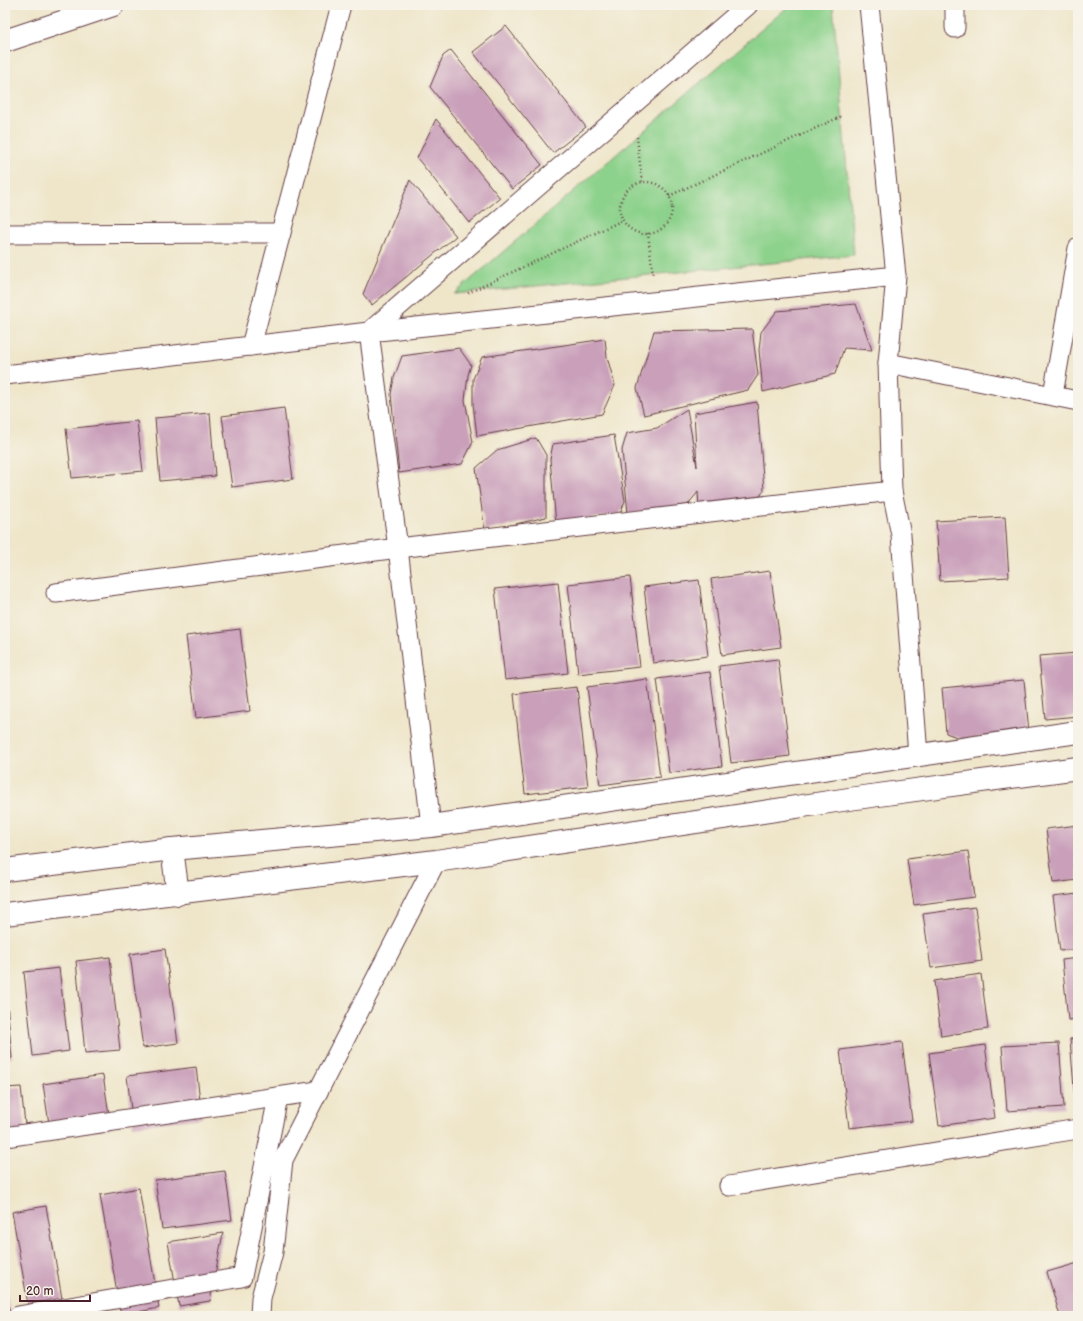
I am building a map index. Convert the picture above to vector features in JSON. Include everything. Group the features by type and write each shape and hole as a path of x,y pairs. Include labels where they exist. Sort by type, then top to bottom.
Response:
{"main road":[{"path":"5,41 113,5"},
{"path":"5,870 172,849 431,826 918,754 1078,732"},
{"path":"5,914 178,894 436,861 849,799 1078,768"},
{"path":"172,849 178,894"}],"street":[{"path":"252,346 341,5"},
{"path":"369,332 748,5"},
{"path":"869,5 896,276 888,363 892,491 901,535 918,754"},
{"path":"955,5 955,28"},
{"path":"5,234 281,233"},
{"path":"1053,396 1078,248"},
{"path":"5,375 369,332 896,276"},
{"path":"369,332 398,548 431,826"},
{"path":"888,363 1078,401"},
{"path":"56,593 398,548 892,491"},
{"path":"260,1316 261,1298 273,1252 283,1160 436,861"},
{"path":"5,1137 318,1091"},
{"path":"18,1316 242,1277 278,1097"},
{"path":"730,1186 1078,1129"}],"path":[{"path":"669,196 842,116"},
{"path":"637,137 642,182"},
{"path":"642,182 650,182 658,185 669,196 671,205 671,214 667,222 661,228 648,233 636,231 629,227 623,220 620,212 620,204 623,196 634,185 642,182"},
{"path":"468,293 623,220"},
{"path":"648,233 653,275"}],"green space":[{"path":"790,5 833,5 854,255 454,294"}],"building":[{"path":"506,26 586,127 553,153 473,52"},
{"path":"451,50 542,165 512,189 430,87 443,56"},
{"path":"436,119 500,198 469,223 417,158"},
{"path":"410,180 456,236 372,305 363,294"},
{"path":"856,304 872,350 844,348 835,374 763,392 759,350 761,332 777,311"},
{"path":"752,329 758,375 748,390 644,415 637,388 654,331"},
{"path":"605,339 607,357 615,385 602,414 477,436 473,404 473,379 482,357"},
{"path":"459,348 471,365 468,375 465,400 473,442 462,464 399,473 391,394 394,378 402,356"},
{"path":"757,402 764,490 758,499 699,507 698,492 685,508 628,514 622,450 627,433 657,428 687,409 697,467 694,413"},
{"path":"284,408 293,479 232,487 222,416"},
{"path":"210,413 215,476 160,481 155,418"},
{"path":"137,421 143,471 72,478 66,429"},
{"path":"614,435 625,501 620,514 556,524 550,459 553,444"},
{"path":"536,438 546,455 546,517 485,531 476,468 497,450"},
{"path":"1005,517 1009,577 940,581 936,521"},
{"path":"770,571 781,647 722,655 711,579"},
{"path":"630,577 640,667 578,674 568,584"},
{"path":"699,580 708,656 653,663 644,587"},
{"path":"558,582 568,673 505,680 495,589"},
{"path":"240,629 250,711 196,718 186,636"},
{"path":"1078,653 1078,716 1045,719 1039,656"},
{"path":"778,659 790,756 731,763 719,666"},
{"path":"710,672 722,766 669,773 657,679"},
{"path":"647,679 660,777 600,785 587,687"},
{"path":"1024,680 1029,732 962,739 946,733 942,688"},
{"path":"577,687 588,787 525,794 514,694"},
{"path":"1078,825 1078,880 1053,883 1046,829"},
{"path":"968,851 974,897 914,905 907,859"},
{"path":"1078,893 1078,949 1060,951 1053,896"},
{"path":"975,907 982,961 931,968 923,914"},
{"path":"165,949 178,1043 143,1048 130,954"},
{"path":"110,957 120,1050 85,1053 76,961"},
{"path":"1078,958 1078,1019 1068,1020 1062,960"},
{"path":"59,968 69,1051 33,1056 24,972"},
{"path":"981,974 988,1029 941,1036 934,981"},
{"path":"5,992 12,1058 5,1059"},
{"path":"1078,1038 1078,1100 1075,1100 1070,1039"},
{"path":"902,1042 912,1121 849,1128 840,1050"},
{"path":"1059,1043 1064,1107 1007,1111 1002,1046"},
{"path":"985,1045 995,1118 939,1126 929,1053"},
{"path":"196,1067 202,1118 133,1126 127,1076"},
{"path":"103,1075 111,1128 51,1137 43,1084"},
{"path":"21,1087 27,1143 5,1145 5,1088"},
{"path":"225,1171 232,1220 162,1229 155,1180"},
{"path":"139,1188 159,1308 121,1315 100,1195"},
{"path":"46,1206 65,1316 30,1316 12,1212"},
{"path":"223,1233 210,1301 179,1306 168,1242"},
{"path":"1078,1263 1078,1316 1060,1316 1047,1272"},
{"path":"6,1288 10,1316 5,1316"}]}
